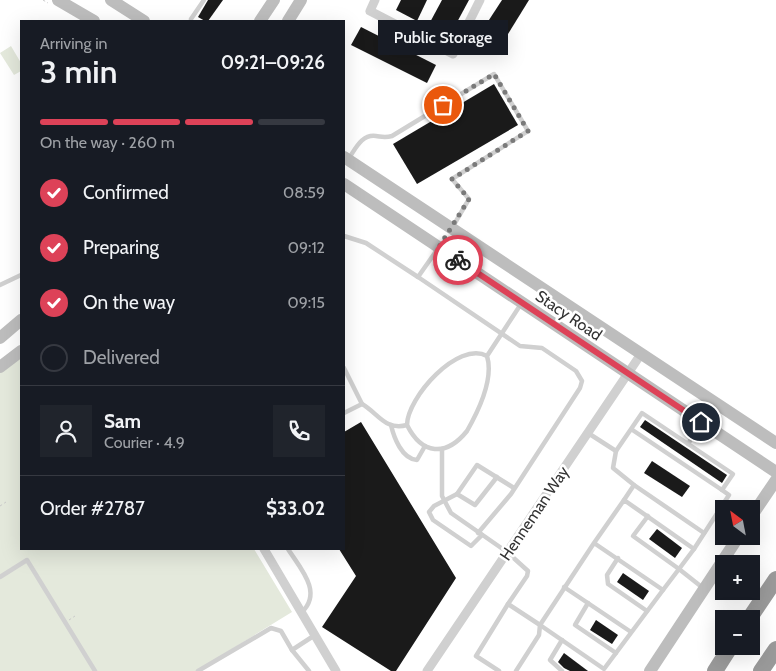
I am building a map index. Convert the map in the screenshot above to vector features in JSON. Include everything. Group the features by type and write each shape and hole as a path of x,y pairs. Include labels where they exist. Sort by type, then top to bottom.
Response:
{"highway":[{"path":"755,610 776,579"},
{"path":"762,671 776,649"},
{"path":"715,671 725,655"}],"main road":[{"path":"58,0 92,20"},
{"path":"112,0 142,20"},
{"path":"261,20 274,0"},
{"path":"289,20 301,0"},
{"name":"Stacy Road","path":"346,159 776,443"},
{"name":"Stacy Road","path":"345,185 776,472"},
{"path":"439,247 452,229"},
{"path":"0,338 20,321"},
{"path":"0,366 20,351"},
{"path":"760,504 776,480"},
{"path":"760,509 776,498"},
{"path":"650,671 732,545"}],"street":[{"path":"375,0 370,11 454,54 480,0"},
{"name":"Henneman Way","path":"426,671 641,354"},
{"path":"265,550 336,671"}],"lane":[{"path":"191,19 204,0"},
{"path":"346,159 362,140 368,136 383,138 392,136 494,74 528,131 452,179 469,199 452,229"},
{"path":"345,236 366,243 520,346 542,348 576,371 582,381 580,388 514,488 471,546 433,520 429,512 434,506 457,494 477,465 514,488"},
{"path":"418,277 439,247"},
{"path":"0,286 20,276"},
{"path":"487,356 522,303"},
{"path":"470,352 480,352 487,356 490,365 488,379 471,424 461,438 442,449 434,450 416,440 407,426 409,412 413,404 438,373 460,356 470,352"},
{"path":"345,376 362,404 377,418 399,428 407,426"},
{"path":"345,412 362,404"},
{"path":"704,532 612,468 616,451 642,413 733,474 722,490"},
{"path":"688,444 701,422"},
{"path":"391,425 397,443 411,459 417,460 425,446"},
{"path":"508,604 603,670 694,549 729,495 631,429"},
{"path":"588,433 616,451"},
{"path":"442,449 441,486 444,501 451,513 507,552 528,571 527,576 476,656 499,671"},
{"path":"457,494 476,505 497,477"},
{"path":"516,671 539,635 540,625 564,587 634,485"},
{"path":"624,500 694,549"},
{"path":"648,516 632,536 704,588"},
{"path":"594,543 664,590"},
{"path":"289,550 311,586 307,608 302,612"},
{"path":"618,558 607,574 608,584 647,611"},
{"path":"0,577 27,560 95,671"},
{"path":"564,587 631,632"},
{"path":"588,604 575,625 616,653"},
{"path":"198,671 271,628 280,632 308,671"},
{"path":"292,650 316,635"},
{"path":"562,640 550,660 562,671"}],"path":[{"path":"0,506 6,502"},
{"path":"68,620 75,616"}],"shaded area":[{"path":"11,46 20,61 20,72 14,75 0,53"},
{"path":"20,357 20,550 255,550 292,612 196,671 0,671 0,372"}],"building":[{"path":"208,0 223,0 209,20 198,17"},
{"path":"401,0 427,0 417,21 396,10"},
{"path":"442,0 469,0 449,37 428,26"},
{"path":"502,0 529,0 508,34 487,23"},
{"path":"361,27 436,65 427,83 351,45"},
{"path":"494,84 518,125 417,184 393,144"},
{"path":"645,420 727,475 722,483 640,427"},
{"path":"361,422 456,578 396,671 391,671 322,627 356,576 340,550 345,550 345,431"},
{"path":"652,461 690,486 682,497 644,473"},
{"path":"657,529 682,548 675,558 649,539"},
{"path":"623,573 649,591 643,600 617,582"},
{"path":"596,620 618,635 612,644 590,630"},
{"path":"564,653 588,671 570,671 564,668 558,662"}],"way so far":[{"path":"443,105 494,74 528,131 452,179 469,199 439,247 458,260"}],"place":[{"name":"Public Storage","path":"443,105"}],"route":[{"path":"458,260 701,422"}]}
